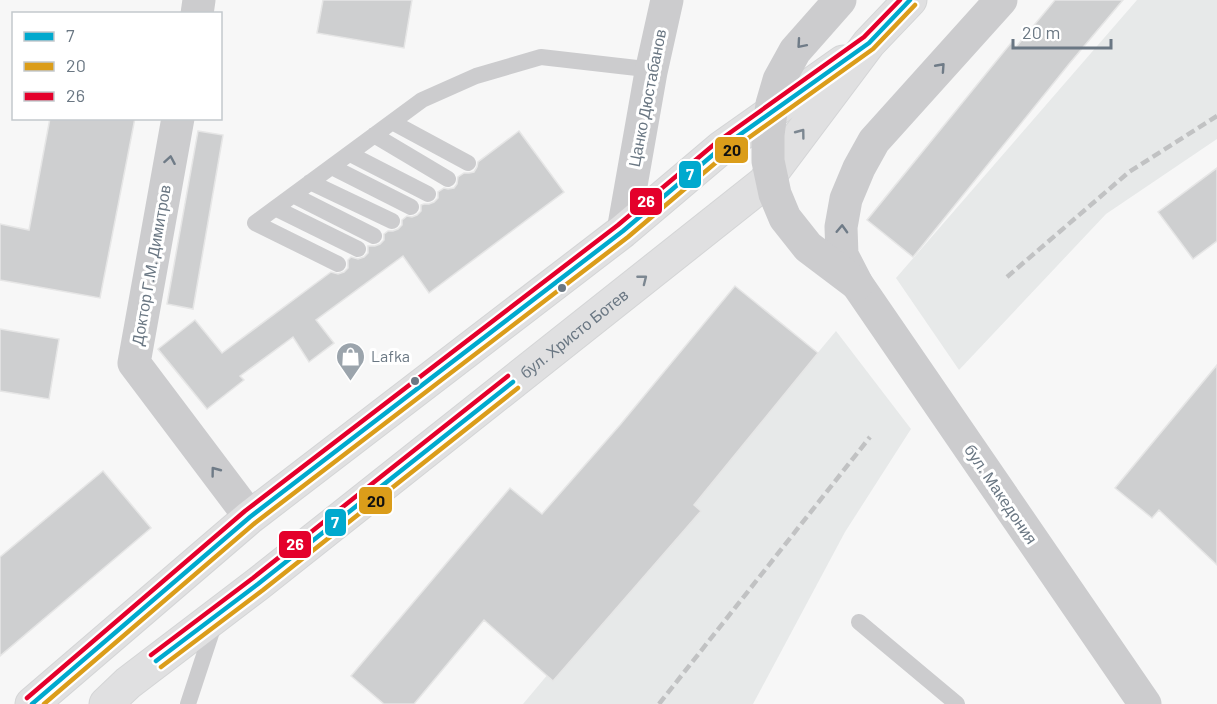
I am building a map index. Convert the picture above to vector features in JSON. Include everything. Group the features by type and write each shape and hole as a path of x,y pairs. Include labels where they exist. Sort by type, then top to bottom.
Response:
{"main road":[{"name":"бул. Христо Ботев","path":"106,704 128,683 764,183 869,43 910,0"},
{"name":"бул. Христо Ботев","path":"32,704 250,518 623,231 722,148 869,43"}],"street":[{"name":"Цанко Дюстабанов","path":"623,231 651,72 667,0"},
{"name":"бул. Македония","path":"840,0 795,51 779,80 772,104 768,135 768,161 775,195 785,218 808,247 857,284"},
{"name":"бул. Македония","path":"1001,0 874,141 846,199 841,227 842,255 857,284 1145,704"},
{"name":"Доктор Г.М. Димитров","path":"178,120 134,363 250,518"}],"lane":[{"path":"338,264 255,223 422,100 476,76 541,57 637,68 651,72"},
{"path":"392,122 468,163"},
{"path":"374,135 448,179"},
{"path":"350,154 428,194"},
{"path":"332,166 411,207"},
{"path":"310,182 392,221"},
{"path":"292,195 374,236"},
{"path":"275,208 357,249"},
{"path":"188,704 218,614"},
{"path":"859,622 957,704"}],"shaded area":[{"path":"1137,0 1217,0 1217,139 1106,214 959,370 896,278"},
{"path":"836,331 911,429 845,532 753,704 523,704"}],"building":[{"path":"323,0 412,0 404,48 317,33"},
{"path":"1055,0 1123,0 913,257 867,220 1011,43 1016,47"},
{"path":"50,120 135,120 100,298 0,280 0,224 29,230"},
{"path":"198,131 223,135 193,309 167,304"},
{"path":"519,131 564,192 429,293 403,256 316,320 334,343 309,362 293,337 240,376 244,380 207,409 158,349 195,320 222,353 331,272 338,274 344,272 348,268 348,260 351,257 358,259 364,257 368,253 368,246 380,244 384,240 384,234 398,229 402,225 402,220 407,216 417,215 421,211 421,205 434,202 438,198 438,192 444,188 454,188 458,177 464,173 474,172 478,162"},
{"path":"1217,168 1217,241 1193,259 1158,212"},
{"path":"735,286 818,353 694,505 701,511 553,681 484,620 414,704 384,704 351,676 510,488 542,514 620,425"},
{"path":"0,329 59,339 49,399 0,391"},
{"path":"1217,365 1217,565 1159,510 1152,518 1115,488"},
{"path":"103,471 151,528 0,656 0,557"}],"railway":[{"path":"1007,277 1129,172 1217,116"},
{"path":"659,704 870,437"}],"transit line":[{"name":"26","path":"27,698 245,511 618,225 717,142 864,37 900,0"},
{"name":"7","path":"32,704 250,517 623,231 721,148 869,43 910,0"},
{"name":"20","path":"44,704 255,523 628,237 726,154 873,49 915,5"},
{"name":"26","path":"151,655 253,578 508,376"},
{"name":"7","path":"156,661 258,584 513,382"},
{"name":"20","path":"161,667 263,590 518,388"}],"place":[{"name":"Lafka","path":"350,382"}]}
